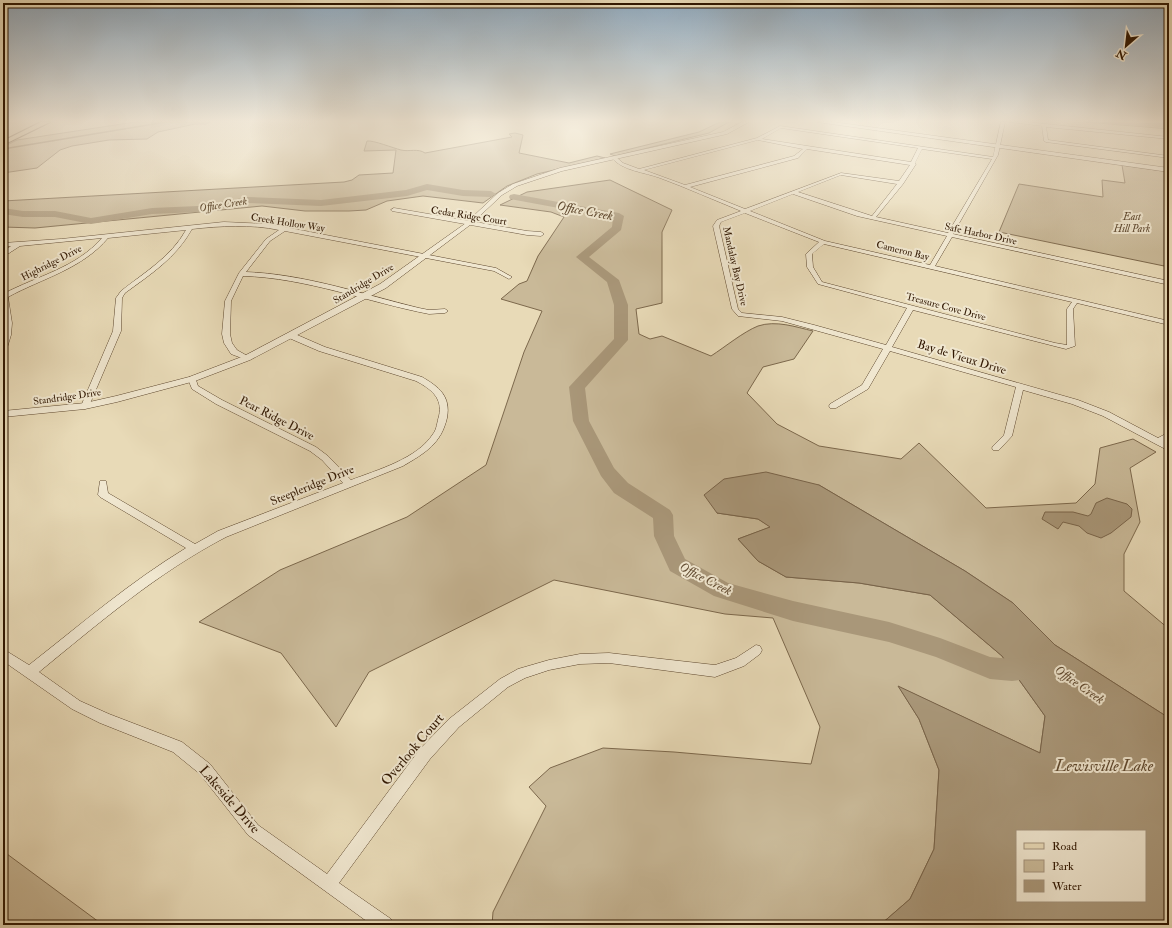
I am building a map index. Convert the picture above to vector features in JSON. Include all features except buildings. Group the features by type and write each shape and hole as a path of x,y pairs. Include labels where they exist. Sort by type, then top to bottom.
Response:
{"street":[{"name":"Standridge Drive","path":"3,414 86,406 142,393 192,379 247,358 365,297 425,256 468,224 500,194 515,185 545,174 582,165"},
{"name":"Cameron Bay","path":"624,165 640,170 823,242 1169,323"},
{"path":"640,170 658,165"},
{"path":"684,187 765,165"},
{"path":"873,218 913,165"},
{"path":"932,268 990,165"},
{"path":"1135,165 1169,170"},
{"name":"Mandalay Bay Drive","path":"740,316 736,309 716,226 720,221 841,174 901,183"},
{"name":"Safe Harbor Drive","path":"792,192 848,212 1169,283"},
{"name":"Cedar Ridge Court","path":"394,210 468,224 541,234"},
{"name":"Creek Hollow Way","path":"3,245 106,237 237,224 284,229 425,256 496,270 509,277"},
{"path":"86,406 117,331 119,298 123,292 168,258 183,242 190,228"},
{"path":"247,358 234,352 228,343 226,334 228,301 241,274 268,240 284,229"},
{"name":"Highridge Drive","path":"3,348 9,328 9,316 4,298 5,296 76,262 95,250 106,237"},
{"name":"Treasure Cove Drive","path":"823,242 809,254 810,267 820,283 1066,347 1072,346 1070,309 1075,302"},
{"path":"3,255 18,244"},
{"path":"241,274 284,277 424,311 445,311"},
{"path":"1169,283 1169,293"},
{"path":"833,406 866,387 911,307"},
{"name":"Bay de Vieux Drive","path":"740,316 795,321 1020,386 1106,414 1169,448"},
{"name":"Steepleridge Drive","path":"29,673 174,560 194,548 222,534 400,464 430,443 438,434 445,412 442,398 431,386 419,379 322,349 292,336"},
{"name":"Pear Ridge Drive","path":"192,379 195,387 219,402 313,449 325,458 350,484"},
{"path":"996,448 1008,436 1020,386"},
{"path":"1158,442 1169,435"},
{"path":"102,483 103,495 194,548"},
{"name":"Overlook Court","path":"329,884 425,754 454,723 504,682 528,671 580,659 609,658 715,671 740,662 756,650"},
{"name":"Lakeside Drive","path":"3,654 76,705 105,719 177,747 206,768 253,830 385,925"}],"green space":[{"path":"3,165 40,165 37,168 3,173"},
{"path":"394,165 574,165 537,174 507,186 483,203 423,196 387,201 366,210 305,211 262,206 35,228 3,227 3,201 344,182 352,180 359,175 393,173"},
{"name":"East Hill Park","path":"1122,165 1169,172 1169,267 999,232 1019,184 1103,197 1102,180 1125,183"},
{"path":"610,180 672,210 662,232 662,303 636,309 639,334 650,339 662,336 711,356 740,336 758,326 765,324 793,326 813,331 794,359 763,367 747,393 777,424 819,446 901,459 919,443 986,508 1076,503 1095,484 1100,448 1133,439 1156,452 1130,468 1140,522 1124,554 1124,591 1169,629 1169,718 1055,645 1013,603 965,571 819,485 717,513 758,519 771,527 738,539 758,561 786,577 859,583 930,595 1002,656 1045,716 1040,753 899,687 919,719 939,770 934,849 910,899 880,925 492,925 493,912 546,806 529,787 550,768 603,748 674,752 811,764 820,727 773,618 725,614 554,580 369,672 336,727 281,653 199,622 280,570 407,517 486,465 524,352 542,311 501,299 519,284 527,281 538,256 564,217 551,212 500,205 527,192"},
{"path":"3,851 103,925 3,925"}],"water":[{"name":"Lewisville Lake","path":"766,472 819,485 965,571 1013,603 1055,645 1169,718 1169,925 880,925 910,899 934,849 939,770 919,719 898,686 1040,753 1045,716 1002,656 930,595 859,583 786,577 758,561 738,539 770,527 758,519 717,513 704,495 724,479"},
{"path":"1107,498 1127,504 1132,509 1131,517 1111,533 1101,538 1087,533 1079,526 1063,522 1058,529 1042,519 1045,512 1073,512 1088,516 1091,514 1096,503"}],"waterway":[{"name":"Office Creek","path":"3,211 23,214 55,214 91,221 152,211 198,209 248,200 321,203 407,193 427,187 463,193 491,194"},
{"name":"Office Creek","path":"514,197 619,216 617,228 582,257 613,280 621,305 621,340 577,387 581,421 607,472 621,488 663,515 664,536 677,565 722,590 793,611 889,632 940,648 990,668 1012,670 1036,667"}]}
